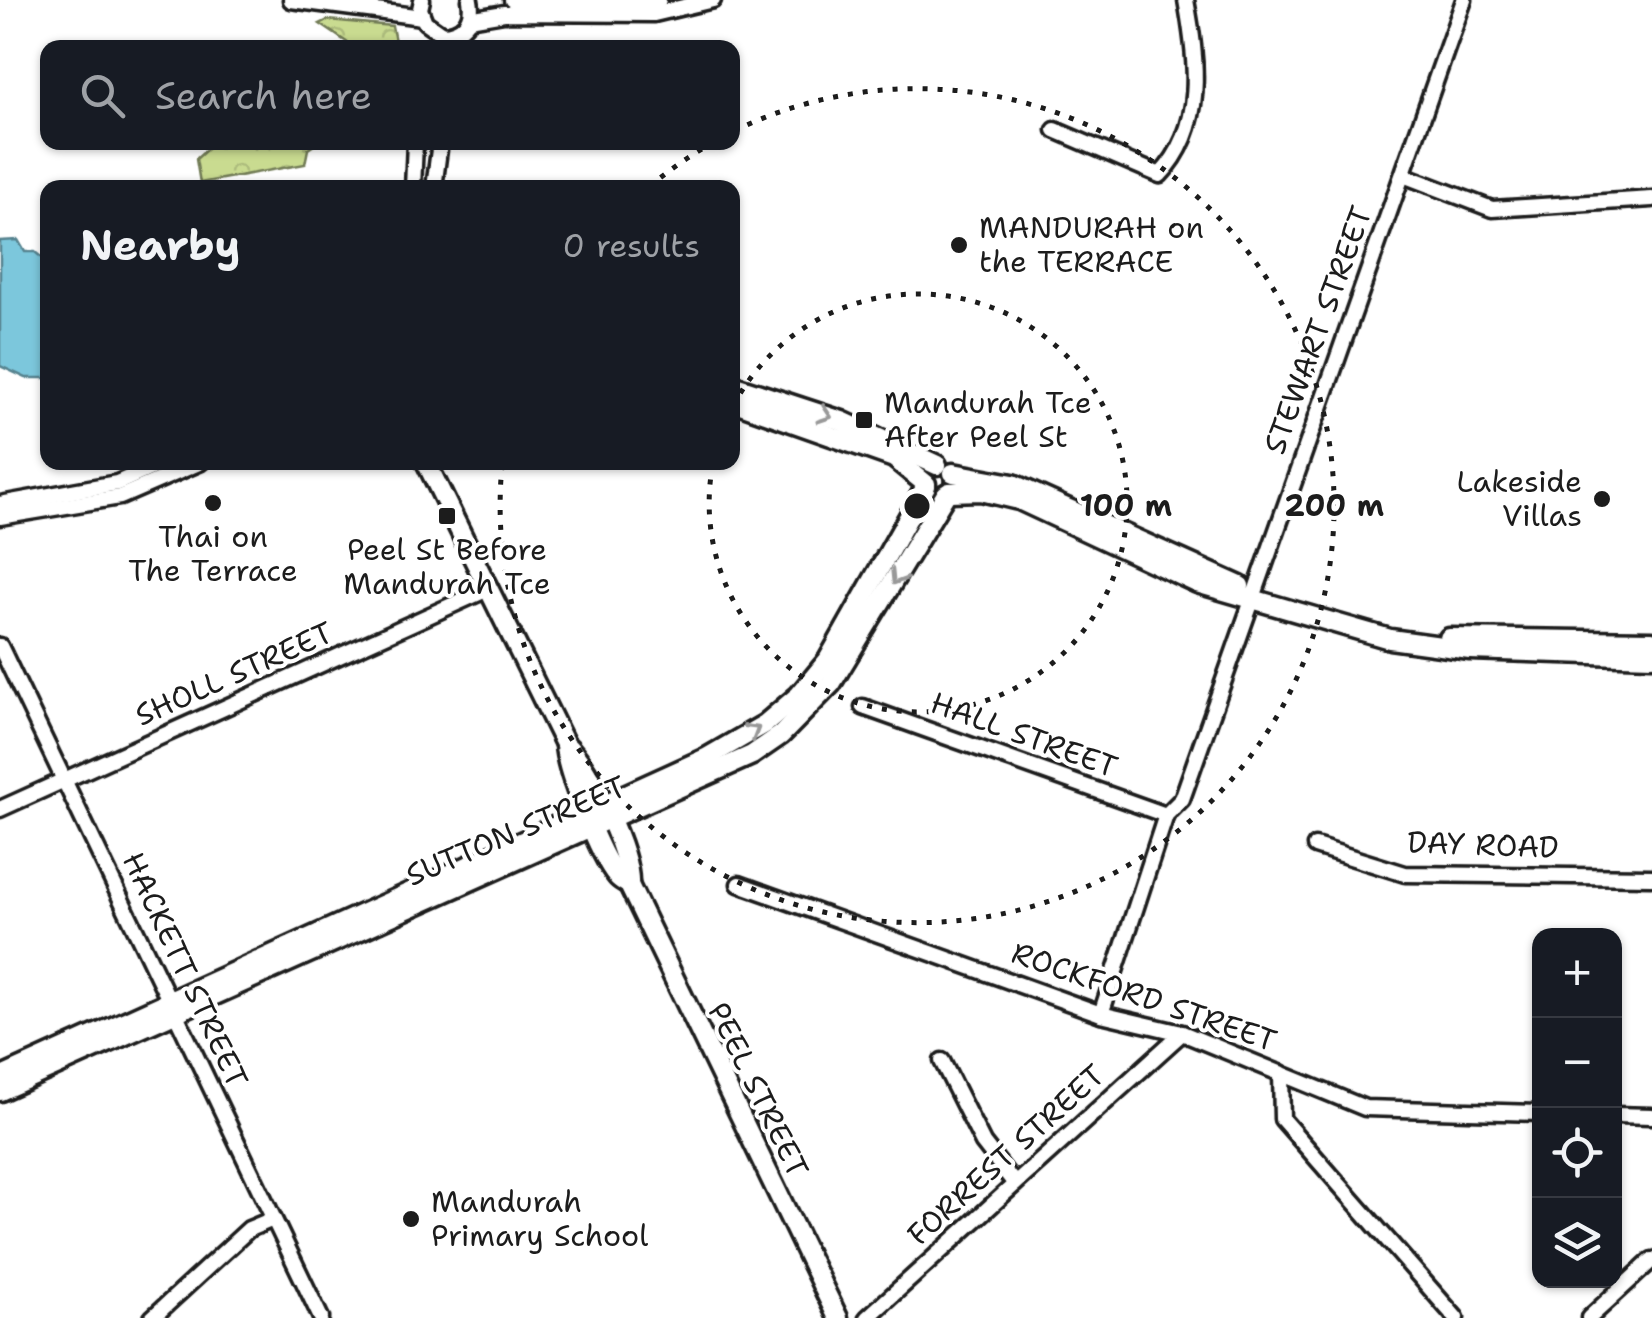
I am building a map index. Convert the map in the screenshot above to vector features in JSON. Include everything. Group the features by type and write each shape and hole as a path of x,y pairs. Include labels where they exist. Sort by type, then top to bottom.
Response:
{"main road":[{"path":"740,387 842,421 946,481 1012,484 1251,596 1416,645 1652,656"},
{"path":"740,404 894,458 936,494 946,481"},
{"name":"PEEL STREET","path":"433,470 565,744 579,756 616,876 629,885 838,1318"},
{"name":"SUTTON STREET","path":"0,1092 172,1008 500,859 711,766 752,755 780,735 832,684 946,481"},
{"name":"SUTTON STREET","path":"711,766 799,695 828,660 926,485"},
{"path":"1251,596 1439,638 1652,641"},
{"name":"SUTTON STREET","path":"0,1078 172,1008"}],"street":[{"path":"291,0 426,22 442,34 457,32"},
{"path":"422,0 426,40"},
{"path":"469,19 470,0"},
{"path":"512,0 645,4 659,0"},
{"path":"452,40 469,19 504,13 654,14 714,0"},
{"path":"1056,130 1160,174 1173,161 1195,108 1194,42 1186,0"},
{"name":"STEWART STREET","path":"1102,1014 1166,814 1182,799 1464,0"},
{"path":"413,180 415,150"},
{"path":"435,180 439,150"},
{"path":"1403,175 1492,209 1652,199"},
{"path":"0,504 117,483 146,470"},
{"path":"0,516 120,498 183,470"},
{"name":"SHOLL STREET","path":"0,808 490,588"},
{"name":"HACKETT STREET","path":"0,646 321,1318"},
{"name":"HALL STREET","path":"863,707 1166,814"},
{"name":"DAY ROAD","path":"1315,846 1405,874 1652,877"},
{"name":"ROCKFORD STREET","path":"739,884 1102,1014 1182,1033 1365,1108 1532,1113"},
{"name":"FORREST STREET","path":"866,1318 1182,1033"},
{"path":"942,1062 984,1144 1015,1184"},
{"path":"1281,1072 1282,1119 1456,1318"},
{"path":"1622,1115 1652,1116"},
{"path":"152,1318 249,1229 273,1219"},
{"path":"1589,1318 1652,1260"}],"green space":[{"path":"328,20 392,26 395,40 344,40 320,24"},
{"path":"206,150 308,150 305,164 217,180 200,180 196,159"}],"water":[{"path":"18,240 25,252 40,256 40,378 26,378 0,366 0,241"}],"place":[{"name":"MANDURAH on the TERRACE","path":"959,245"},
{"name":"Mandurah Tce After Peel St","path":"864,420"},
{"name":"Lakeside Villas","path":"1602,499"},
{"name":"Thai on The Terrace","path":"213,503"},
{"name":"Peel St Before Mandurah Tce","path":"447,516"},
{"name":"Mandurah Primary School","path":"411,1219"}]}
